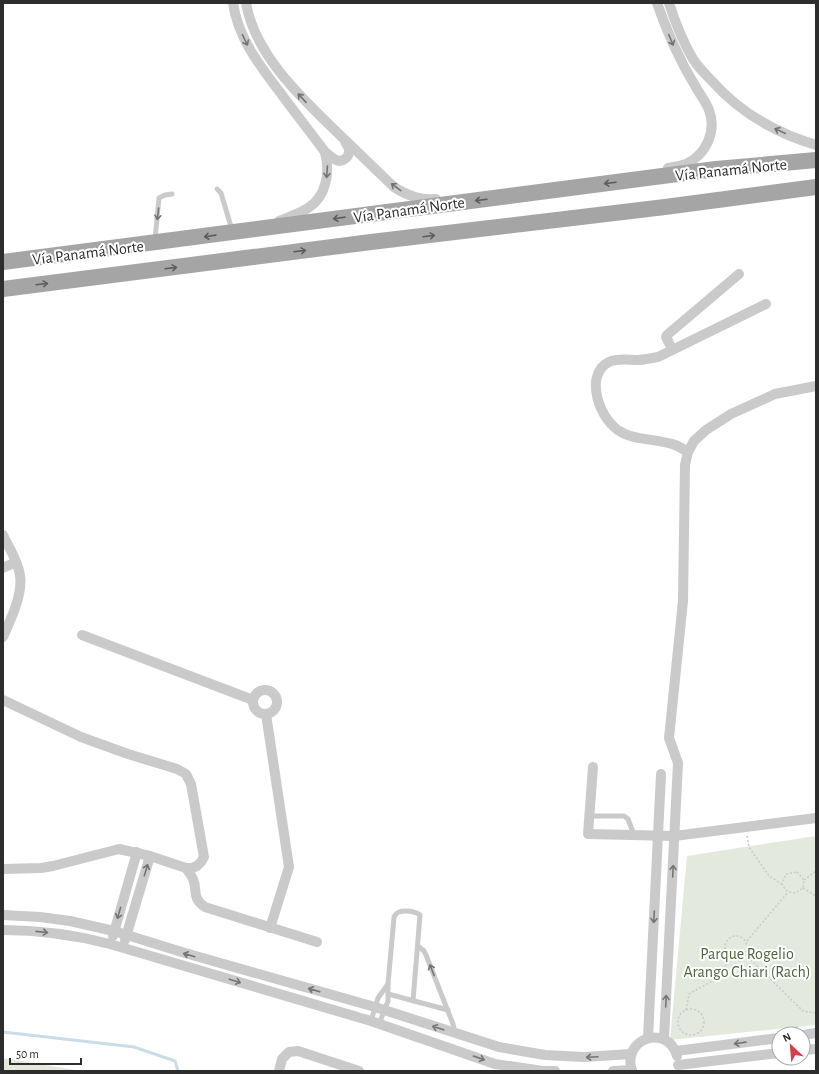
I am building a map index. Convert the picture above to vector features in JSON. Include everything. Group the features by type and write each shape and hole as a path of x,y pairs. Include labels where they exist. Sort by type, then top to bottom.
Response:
{"main road":[{"name":"Vía Panamá Norte","path":"3,262 716,169 816,160"},
{"name":"Vía Panamá Norte","path":"3,289 665,208 816,187"}],"street":[{"path":"233,3 240,29 254,56 264,72 325,152 338,160 344,160 348,156 349,150 344,138"},
{"path":"246,3 250,22 264,48 292,88 388,181 409,196 429,200 449,198 460,202"},
{"path":"639,179 650,172 684,165 696,158 705,148 712,126 707,104 672,43 657,3"},
{"path":"669,3 681,36 694,60 717,87 735,103 759,120 788,135 816,145"},
{"path":"254,56 264,48"},
{"path":"261,229 307,208 314,203 326,183 328,167 325,152"},
{"path":"672,349 666,340 667,335 739,274"},
{"path":"688,452 672,444 632,436 621,432 611,424 603,412 596,391 596,378 602,368 610,362 647,359 658,356 766,304"},
{"path":"664,1040 678,763 669,738 683,601 685,465 688,452 694,441 706,430 731,414 775,394 816,386"},
{"path":"3,535 16,562 20,576 19,594 14,612 3,637"},
{"path":"3,568 16,562"},
{"path":"82,635 253,700"},
{"path":"265,690 274,694 277,704 271,713 261,714 254,708 253,700 256,695 265,690"},
{"path":"3,700 81,737 128,754 177,769 186,774 191,784 204,857 197,866 186,868 137,852 119,849 41,868 3,868"},
{"path":"266,714 289,867 270,928"},
{"path":"593,767 588,834 674,836 816,818"},
{"path":"648,1038 661,774"},
{"path":"110,944 137,852"},
{"path":"123,947 150,856"},
{"path":"186,868 193,878 196,897 199,903 205,907 317,942"},
{"path":"3,915 40,917 70,921 114,931 185,954 380,1009 499,1047 545,1056 584,1057 631,1054"},
{"path":"3,930 69,935 123,947 375,1022 495,1064 543,1071 555,1071"},
{"path":"613,1071 632,1071 630,1062 631,1054 635,1047 648,1038 664,1040 673,1046 678,1058 677,1068 771,1054"},
{"path":"676,1051 771,1039"},
{"path":"279,1071 282,1059 289,1052 298,1051 355,1070"}],"lane":[{"path":"217,189 221,194 233,232"},
{"path":"154,243 159,198 172,194"},
{"path":"590,816 624,816 628,819 634,836"},
{"path":"375,1022 380,1009 388,1001 388,984 394,917 396,913 400,912 417,912 420,915 413,1001"},
{"path":"418,946 424,951 448,1010 455,1033"},
{"path":"375,1022 380,1009 378,998 388,984"},
{"path":"388,994 448,1010"}],"path":[{"path":"746,828 749,847 769,876 782,884 784,889 788,892 796,893 802,888 804,880 816,871"},
{"path":"782,884 786,874 797,872 804,880"},
{"path":"802,888 816,896"},
{"path":"746,942 788,892"},
{"path":"686,1010 693,1009 699,1011 704,1017 705,1024 702,1030 690,1036 683,1033 679,1028 678,1021 680,1014 686,1010 689,994 723,974 728,957 724,950 725,941 732,936 740,936 746,942 748,948 745,954 737,959 728,957"},
{"path":"745,954 803,1012 816,1012"}],"green space":[{"name":"Parque Rogelio Arango Chiari (Rach)","path":"816,836 816,1025 771,1026 771,1030 670,1040 687,856"},
{"path":"3,1058 81,1071 3,1071"}],"waterway":[{"path":"3,1032 134,1047 175,1061 178,1071"}]}
